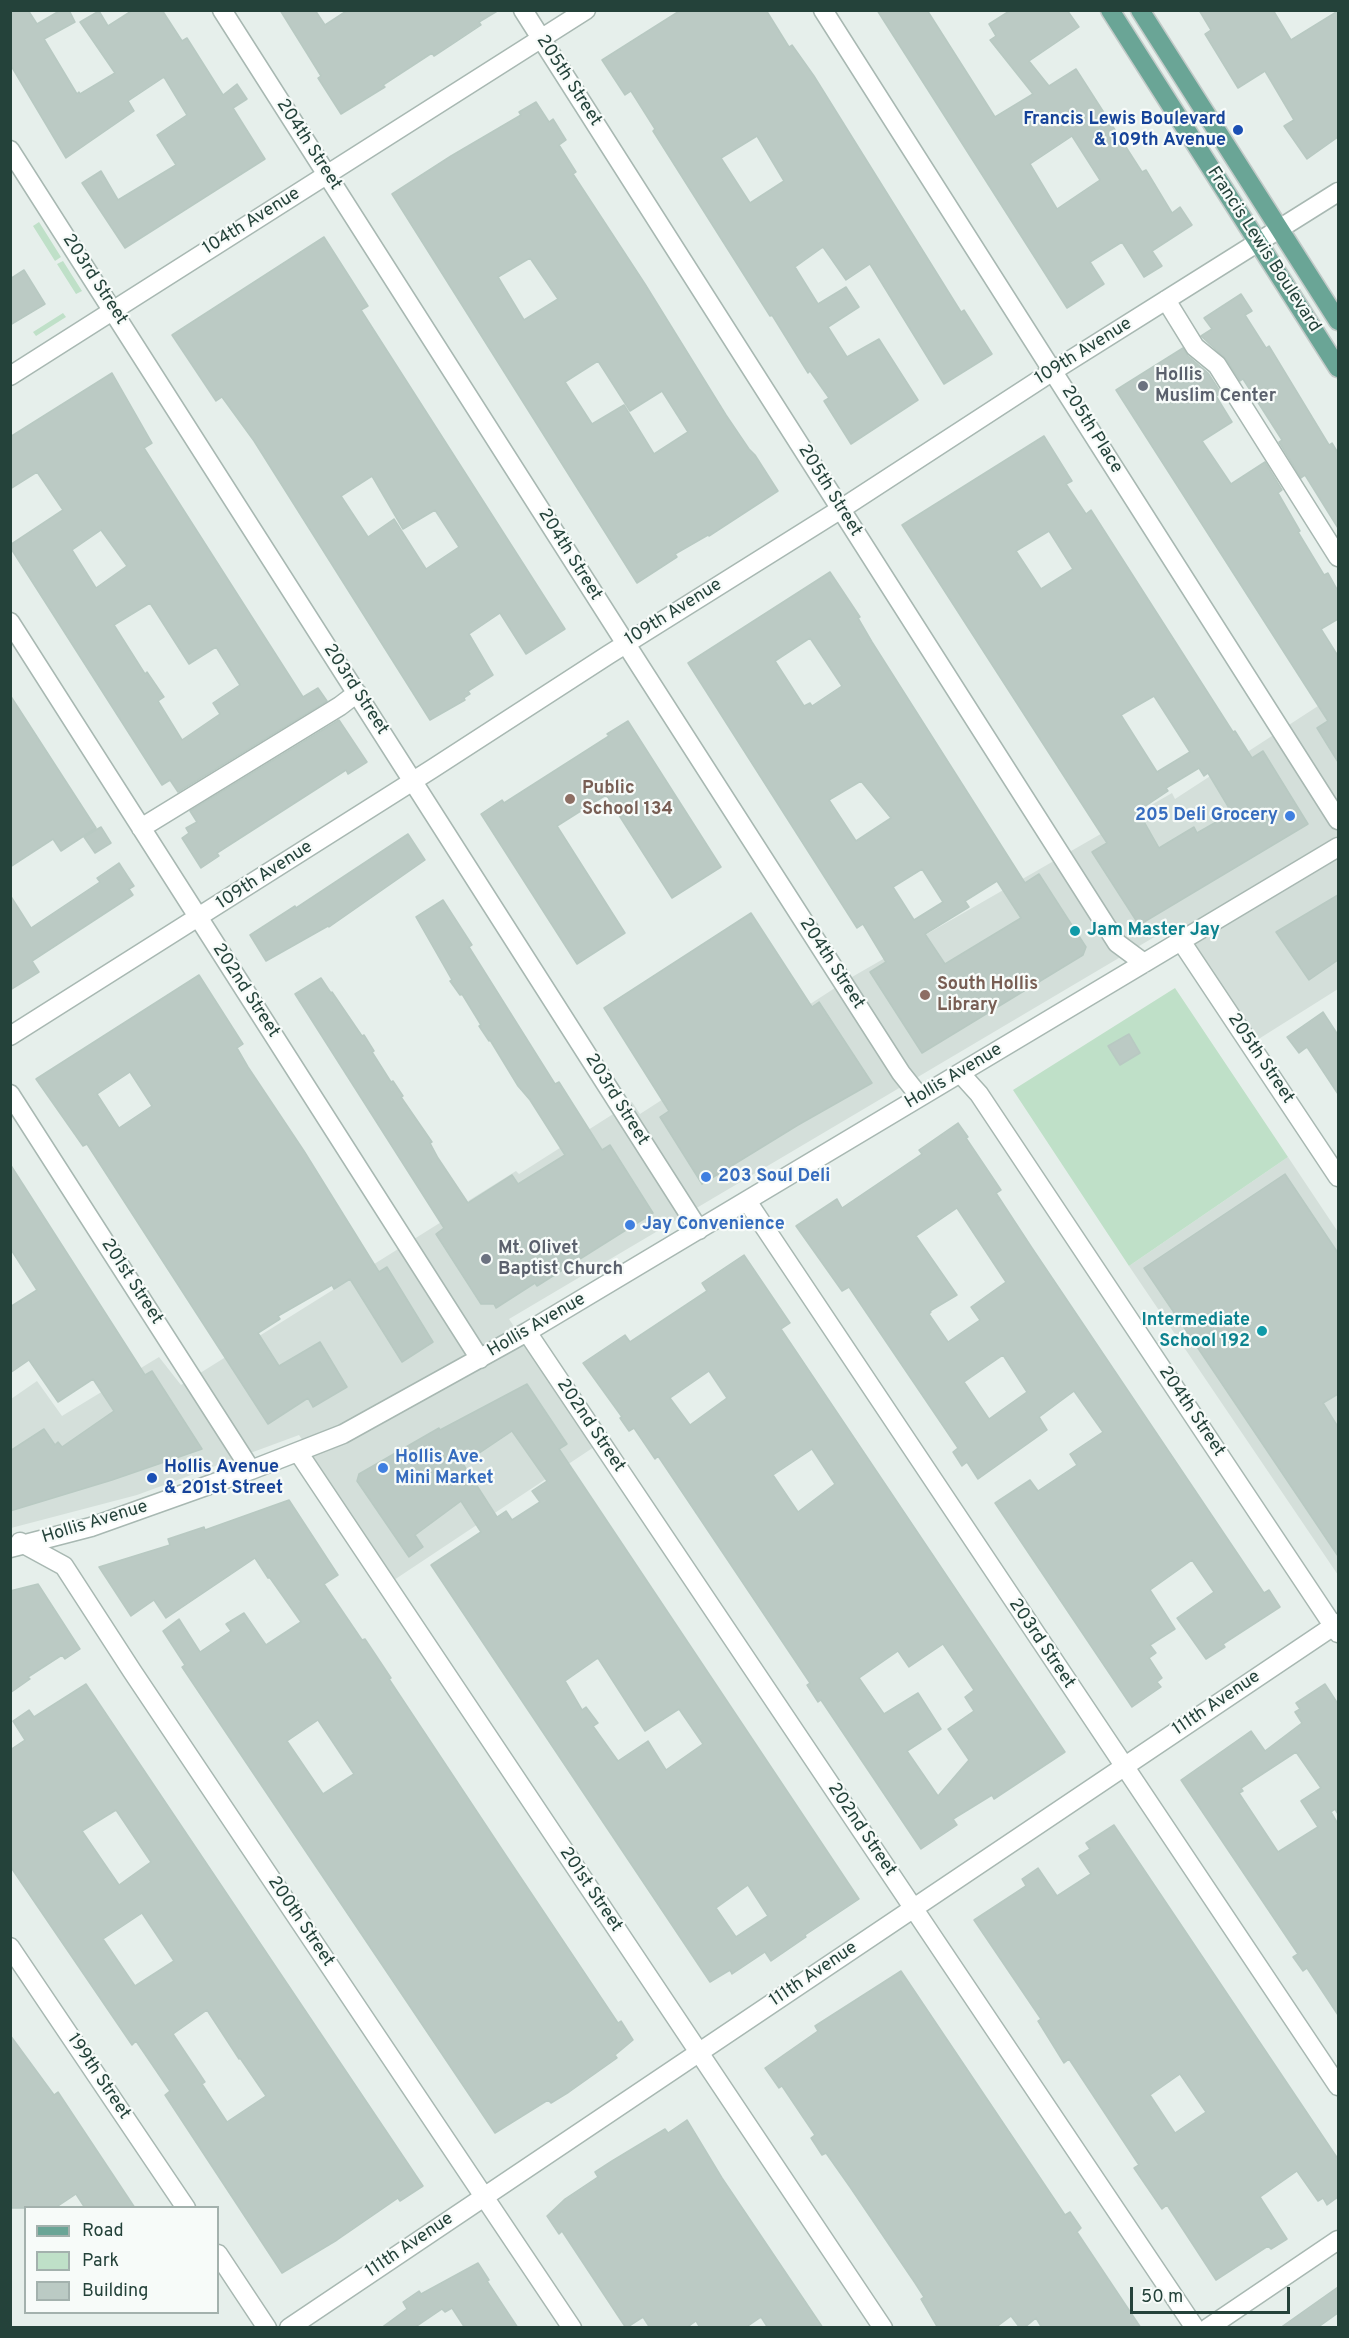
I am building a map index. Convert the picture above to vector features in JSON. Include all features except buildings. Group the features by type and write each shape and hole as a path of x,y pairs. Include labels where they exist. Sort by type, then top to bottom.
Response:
{"main road":[{"name":"Francis Lewis Boulevard","path":"1110,10 1338,368"},
{"name":"Francis Lewis Boulevard","path":"1140,10 1338,321"}],"street":[{"name":"204th Street","path":"222,10 895,1063 920,1097"},
{"name":"205th Street","path":"523,10 1117,944 1144,963"},
{"name":"104th Avenue","path":"10,376 585,10"},
{"name":"205th Place","path":"823,10 1338,820"},
{"name":"203rd Street","path":"10,150 699,1230"},
{"name":"109th Avenue","path":"10,1036 1338,192"},
{"path":"1166,300 1195,347 1217,365 1338,557"},
{"name":"202nd Street","path":"10,622 480,1359"},
{"path":"141,828 357,693"},
{"name":"Hollis Avenue","path":"15,1543 91,1527 251,1470 343,1434 527,1332 1338,847"},
{"name":"205th Street","path":"1181,941 1338,1177"},
{"name":"204th Street","path":"960,1073 979,1094 1337,1627"},
{"name":"201st Street","path":"10,1094 251,1470"},
{"name":"203rd Street","path":"747,1201 1338,2086"},
{"name":"202nd Street","path":"527,1332 1195,2328"},
{"name":"201st Street","path":"298,1452 883,2328"},
{"name":"200th Street","path":"15,1543 64,1566 572,2328"},
{"name":"111th Avenue","path":"289,2328 913,1908 1337,1627"},
{"name":"199th Street","path":"10,1947 185,2206"},
{"path":"1208,2328 1338,2240"},
{"path":"219,2256 267,2328"}],"shaded area":[{"path":"1338,693 1338,989 1257,1040 1178,923 509,1319 594,1447 394,1580 299,1435 137,1495 11,1528 11,1399 37,1381 62,1416 159,1357 181,1385 470,1204 468,1201 516,1171 519,1174 632,1102 640,1114 852,977 1172,793 1175,799"},
{"name":"Intermediate School 192","path":"1288,1157 1338,1232 1338,1575 1129,1266"}],"green space":[{"path":"39,222 61,257 55,261 33,226"},
{"path":"63,261 82,291 76,294 57,264"},
{"path":"63,313 66,317 36,336 33,332"},
{"path":"1175,988 1288,1157 1129,1266 1013,1090"}],"place":[{"name":"Francis Lewis Boulevard & 109th Avenue","path":"1238,130"},
{"name":"Hollis Muslim Center","path":"1143,386"},
{"name":"Public School 134","path":"570,799"},
{"name":"205 Deli Grocery","path":"1290,816"},
{"name":"Jam Master Jay","path":"1075,931"},
{"name":"South Hollis Library","path":"925,995"},
{"name":"203 Soul Deli","path":"706,1177"},
{"name":"Jay Convenience","path":"630,1225"},
{"name":"Mt. Olivet Baptist Church","path":"486,1259"},
{"name":"Intermediate School 192","path":"1262,1331"},
{"name":"Hollis Ave. Mini Market","path":"383,1468"},
{"name":"Hollis Avenue & 201st Street","path":"152,1478"}]}
